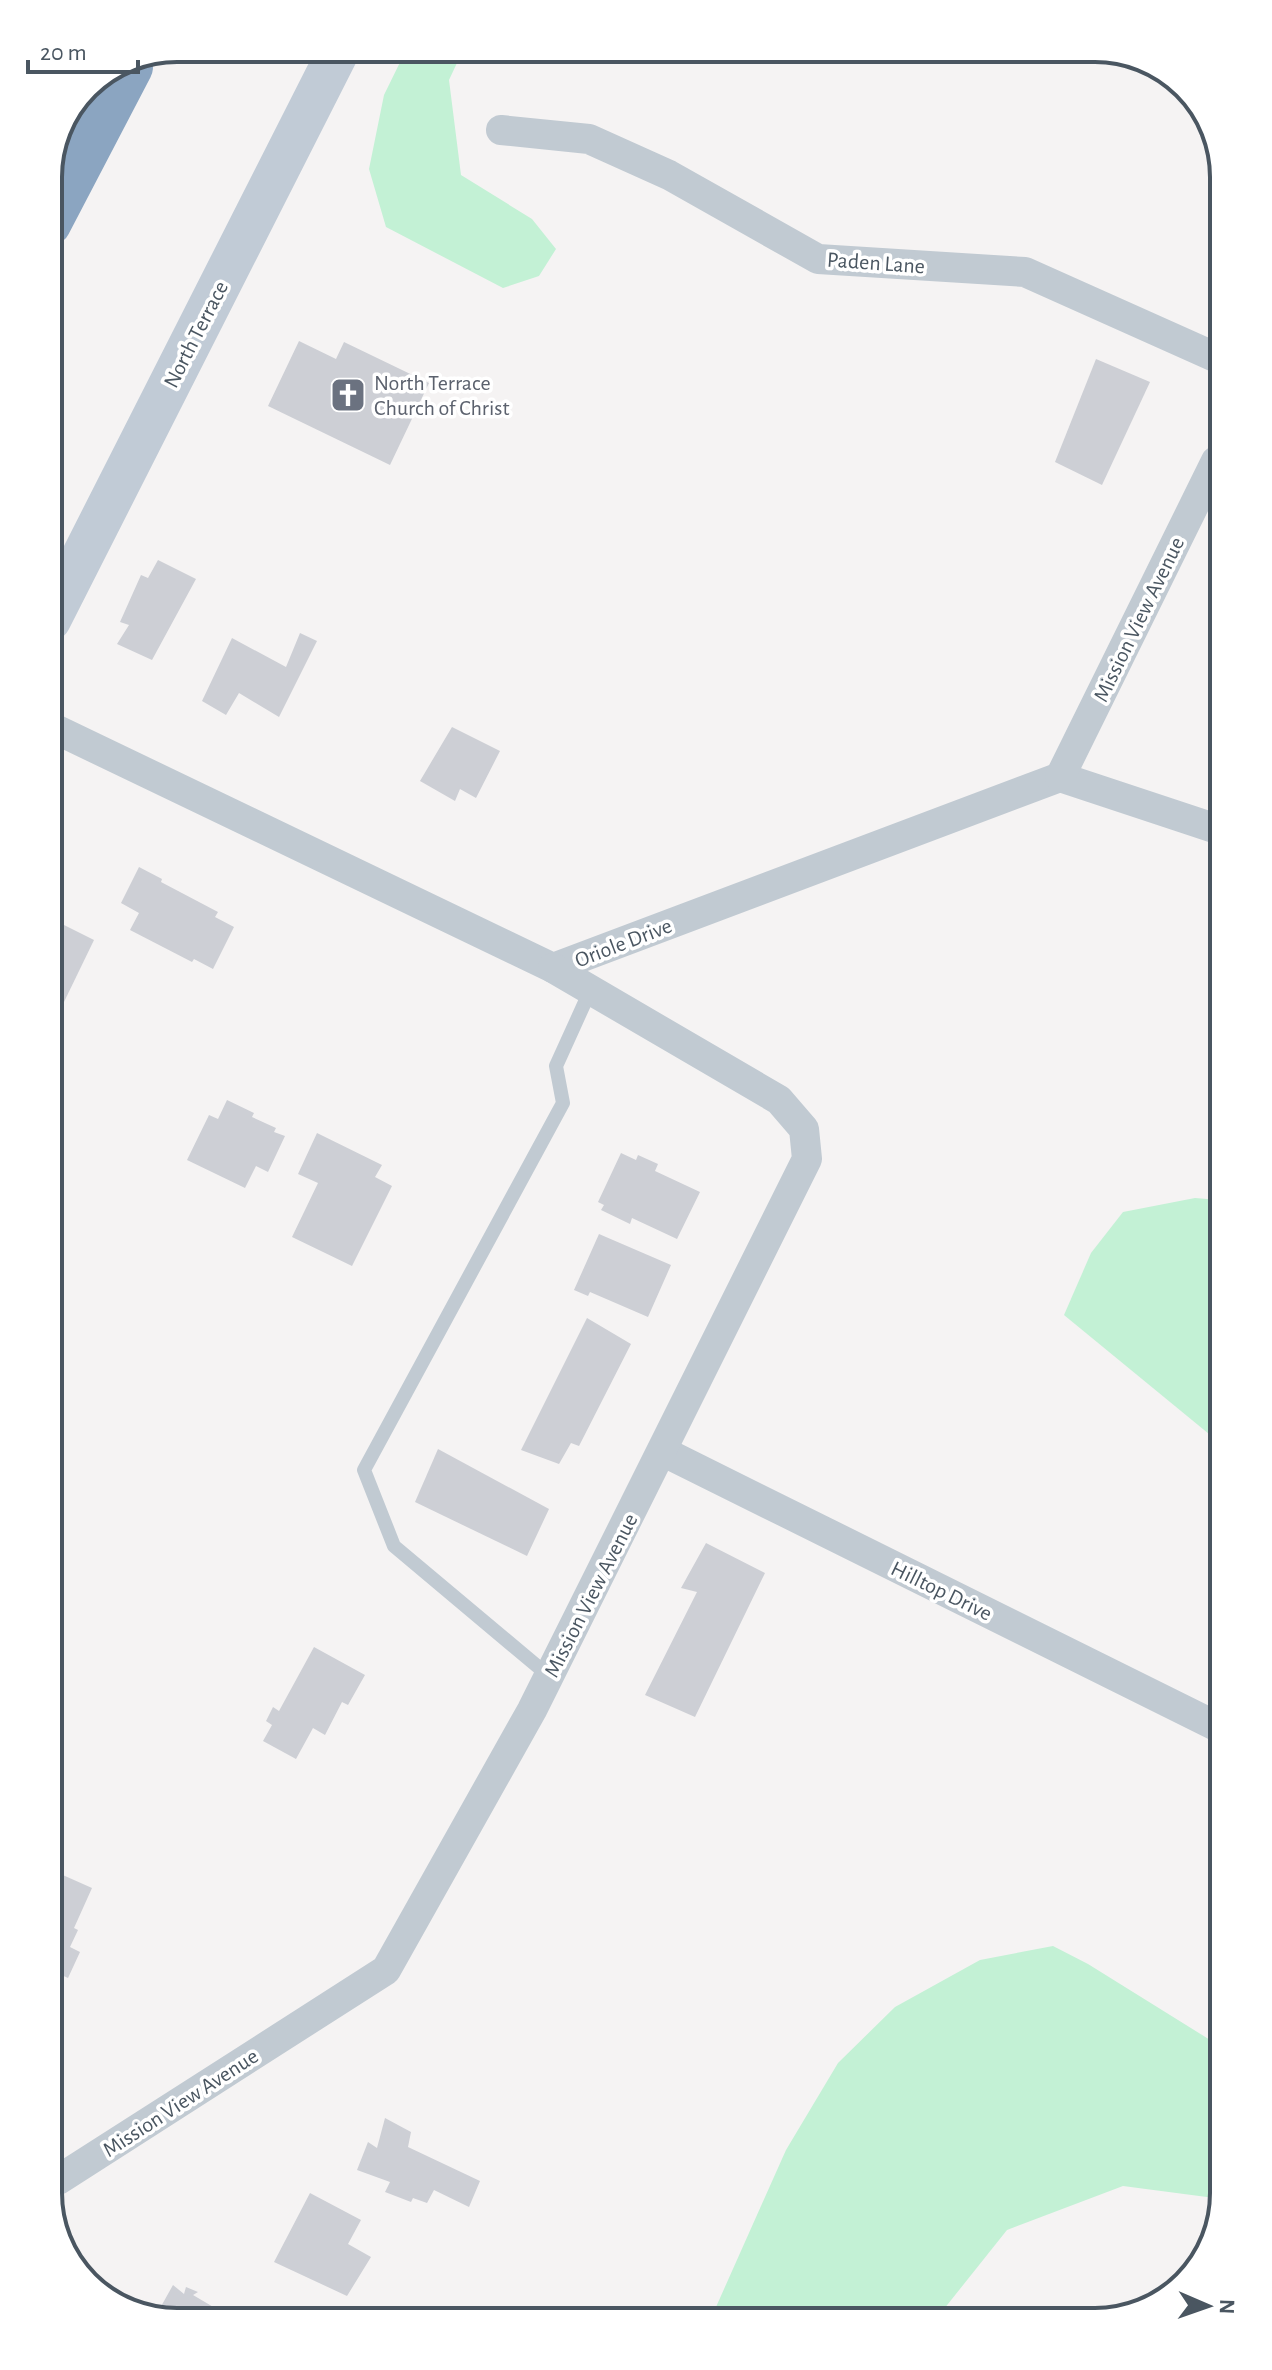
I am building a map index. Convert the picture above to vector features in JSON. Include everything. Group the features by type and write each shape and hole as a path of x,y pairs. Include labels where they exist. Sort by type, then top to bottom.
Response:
{"highway":[{"path":"62,199 128,73"}],"street":[{"name":"North Terrace","path":"62,596 333,62"},
{"name":"Paden Lane","path":"501,130 589,139 669,175 818,259 1025,272 1210,355"},
{"name":"Mission View Avenue","path":"1060,777 1210,473"},
{"name":"Oriole Drive","path":"62,732 553,968 1060,777"},
{"path":"1060,777 1210,827"},
{"name":"Mission View Avenue","path":"62,2177 386,1970 550,1676 807,1159 804,1129 779,1100 553,968"},
{"name":"Hilltop Drive","path":"662,1451 1210,1723"}],"lane":[{"path":"550,1676 394,1546 364,1470 563,1103 556,1066 590,991"}],"green space":[{"path":"400,62 457,62 449,80 461,175 532,219 556,249 539,276 503,288 386,227 369,169 384,95"},
{"path":"1195,1198 1210,1199 1210,1435 1064,1315 1091,1253 1123,1212"},
{"path":"1053,1946 1088,1964 1210,2040 1210,2197 1123,2186 1007,2230 945,2308 716,2308 786,2150 838,2063 895,2007 980,1960"}],"building":[{"name":"North Terrace Church of Christ","path":"299,341 336,359 344,342 429,383 390,465 268,406"},
{"path":"1096,359 1150,382 1102,485 1055,462"},
{"path":"158,560 196,579 152,660 117,644 129,625 120,622 141,575 148,578"},
{"path":"300,633 317,641 279,717 239,693 226,715 202,701 232,638 286,667"},
{"path":"452,727 500,751 476,798 460,789 455,801 420,781"},
{"path":"139,867 218,912 215,917 234,927 213,969 194,959 192,962 130,930 139,913 121,903"},
{"path":"62,924 94,940 62,1004"},
{"path":"227,1100 254,1113 252,1117 276,1128 274,1132 285,1136 268,1172 256,1166 245,1188 187,1160 209,1115 218,1119"},
{"path":"317,1133 382,1165 375,1177 392,1186 352,1266 292,1237 318,1183 298,1174"},
{"path":"621,1153 636,1160 638,1155 658,1164 655,1171 700,1192 677,1239 632,1218 630,1224 601,1210 604,1205 598,1202"},
{"path":"599,1234 671,1265 648,1317 590,1292 588,1296 574,1290"},
{"path":"587,1318 631,1344 579,1446 571,1443 559,1464 521,1450"},
{"path":"438,1449 549,1509 527,1556 415,1502"},
{"path":"706,1543 765,1573 695,1717 645,1695 697,1592 681,1588"},
{"path":"314,1647 365,1675 348,1705 342,1702 325,1735 313,1728 296,1759 263,1741 272,1725 266,1721 273,1707 279,1711"},
{"path":"62,1875 92,1888 74,1928 78,1930 70,1947 80,1952 68,1978 62,1975"},
{"path":"385,2118 411,2132 408,2147 480,2181 469,2207 434,2190 427,2203 413,2198 411,2202 385,2192 390,2182 357,2170 368,2142 377,2148"},
{"path":"310,2193 361,2220 348,2244 371,2257 347,2296 274,2262"},
{"path":"173,2285 184,2294 186,2287 198,2292 193,2295 215,2308 169,2308 161,2307"}],"place":[{"name":"North Terrace Church of Christ","path":"348,395"}]}
